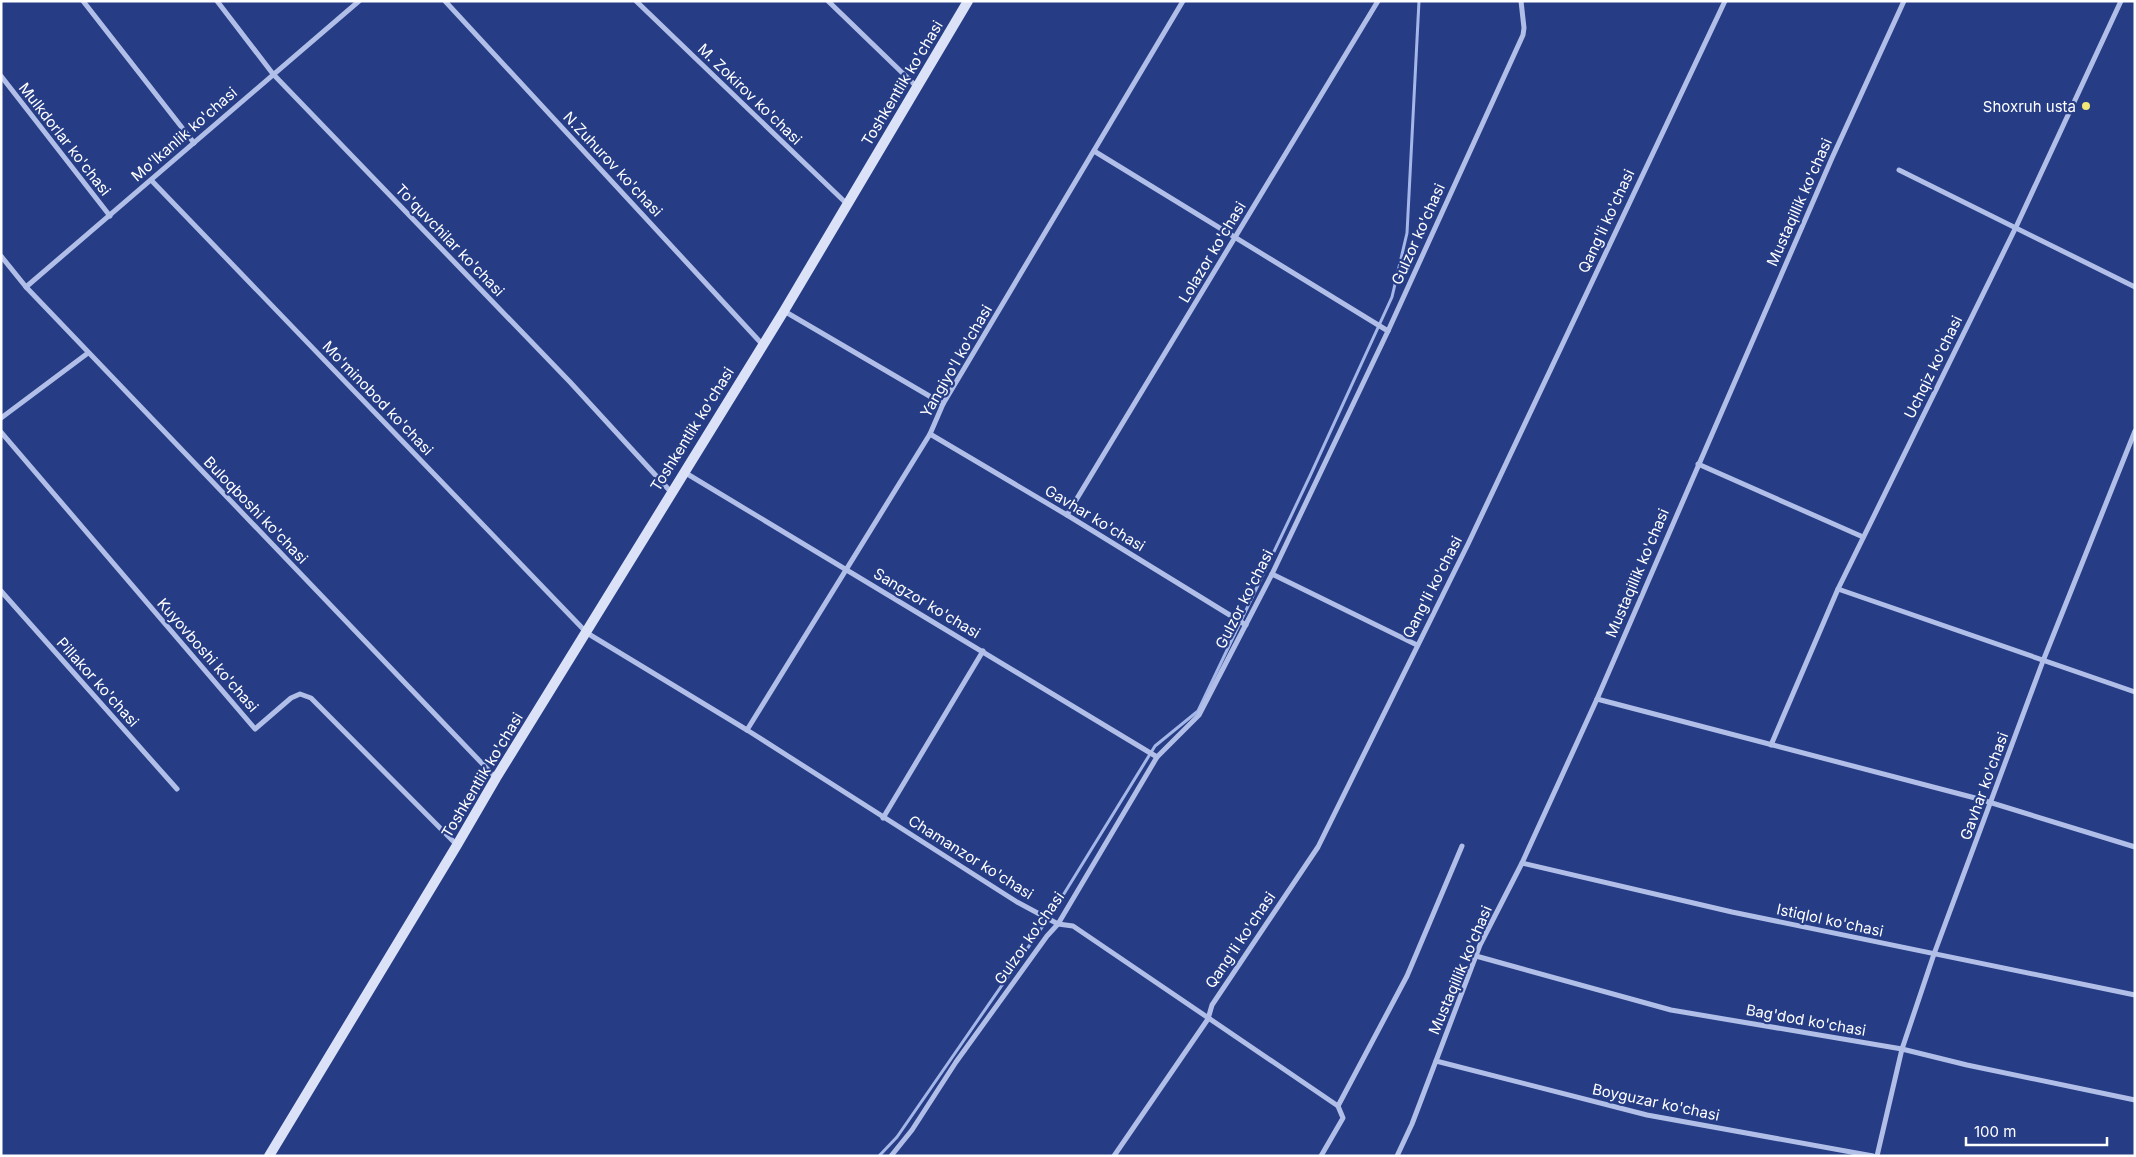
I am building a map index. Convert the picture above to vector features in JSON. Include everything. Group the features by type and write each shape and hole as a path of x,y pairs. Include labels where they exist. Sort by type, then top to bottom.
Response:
{"main road":[{"name":"Toshkentlik ko'chasi","path":"269,1156 496,778 587,633 670,492 784,311 968,1"}],"street":[{"path":"83,1 194,143"},
{"name":"To'quvchilar ko'chasi","path":"217,1 273,74 563,375 670,492"},
{"name":"Mo'lkanlik ko'chasi","path":"26,287 360,1"},
{"name":"N.Zuhurov ko'chasi","path":"445,1 762,344"},
{"name":"M. Zokirov ko'chasi","path":"636,1 848,205"},
{"path":"828,1 917,87"},
{"name":"Yangiyo'l ko'chasi","path":"747,730 930,434 943,404 1183,1"},
{"name":"Lolazor ko'chasi","path":"1067,515 1378,1"},
{"name":"Gulzor ko'chasi","path":"891,1156 912,1130 956,1062 1046,936 1058,924 1156,757 1199,715 1272,574 1388,331 1523,35 1521,1"},
{"name":"Qang'li ko'chasi","path":"1114,1156 1208,1019 1212,1005 1318,847 1468,544 1725,1"},
{"name":"Mustaqillik ko'chasi","path":"1397,1156 1412,1124 1476,956 1522,863 1597,698 1832,158 1904,1"},
{"name":"Uchqiz ko'chasi","path":"1771,746 1838,589 2016,227 2120,1"},
{"name":"Mulkdorlar ko'chasi","path":"1,76 110,216"},
{"path":"1094,151 1388,331"},
{"path":"1899,170 2135,287"},
{"name":"Mo'minobod ko'chasi","path":"151,180 587,633"},
{"name":"Buloqboshi ko'chasi","path":"1,256 26,287 88,353 496,778"},
{"path":"784,311 943,404"},
{"path":"1,418 88,353"},
{"name":"Gavhar ko'chasi","path":"1877,1156 1902,1050 1934,954 2043,662 2135,431"},
{"name":"Kuyovboshi ko'chasi","path":"1,432 256,729 291,698 300,694 311,698 457,845"},
{"name":"Gavhar ko'chasi","path":"930,434 1067,515 1246,625"},
{"path":"1698,464 1863,536"},
{"name":"Sangzor ko'chasi","path":"684,472 1156,757"},
{"path":"1272,574 1417,645"},
{"path":"1838,589 2043,662 2135,692"},
{"name":"Pillakor ko'chasi","path":"1,590 177,789"},
{"name":"Chamanzor ko'chasi","path":"587,633 747,730 1017,902 1058,924 1074,926 1338,1106"},
{"path":"884,818 983,651"},
{"path":"1597,698 1771,746 1991,802 2135,847"},
{"path":"1321,1156 1344,1118 1338,1106 1407,976 1462,846"},
{"name":"Istiqlol ko'chasi","path":"1522,863 1732,912 2135,995"},
{"name":"Bag'dod ko'chasi","path":"1476,956 1671,1010 1902,1050 2135,1100"},
{"name":"Boyguzar ko'chasi","path":"1436,1061 1647,1116 1873,1156"}],"waterway":[{"path":"879,1156 897,1137 1054,910 1155,746 1198,711 1310,476 1392,297 1407,233 1419,1"}],"place":[{"name":"Shoxruh usta","path":"2086,106"}]}
